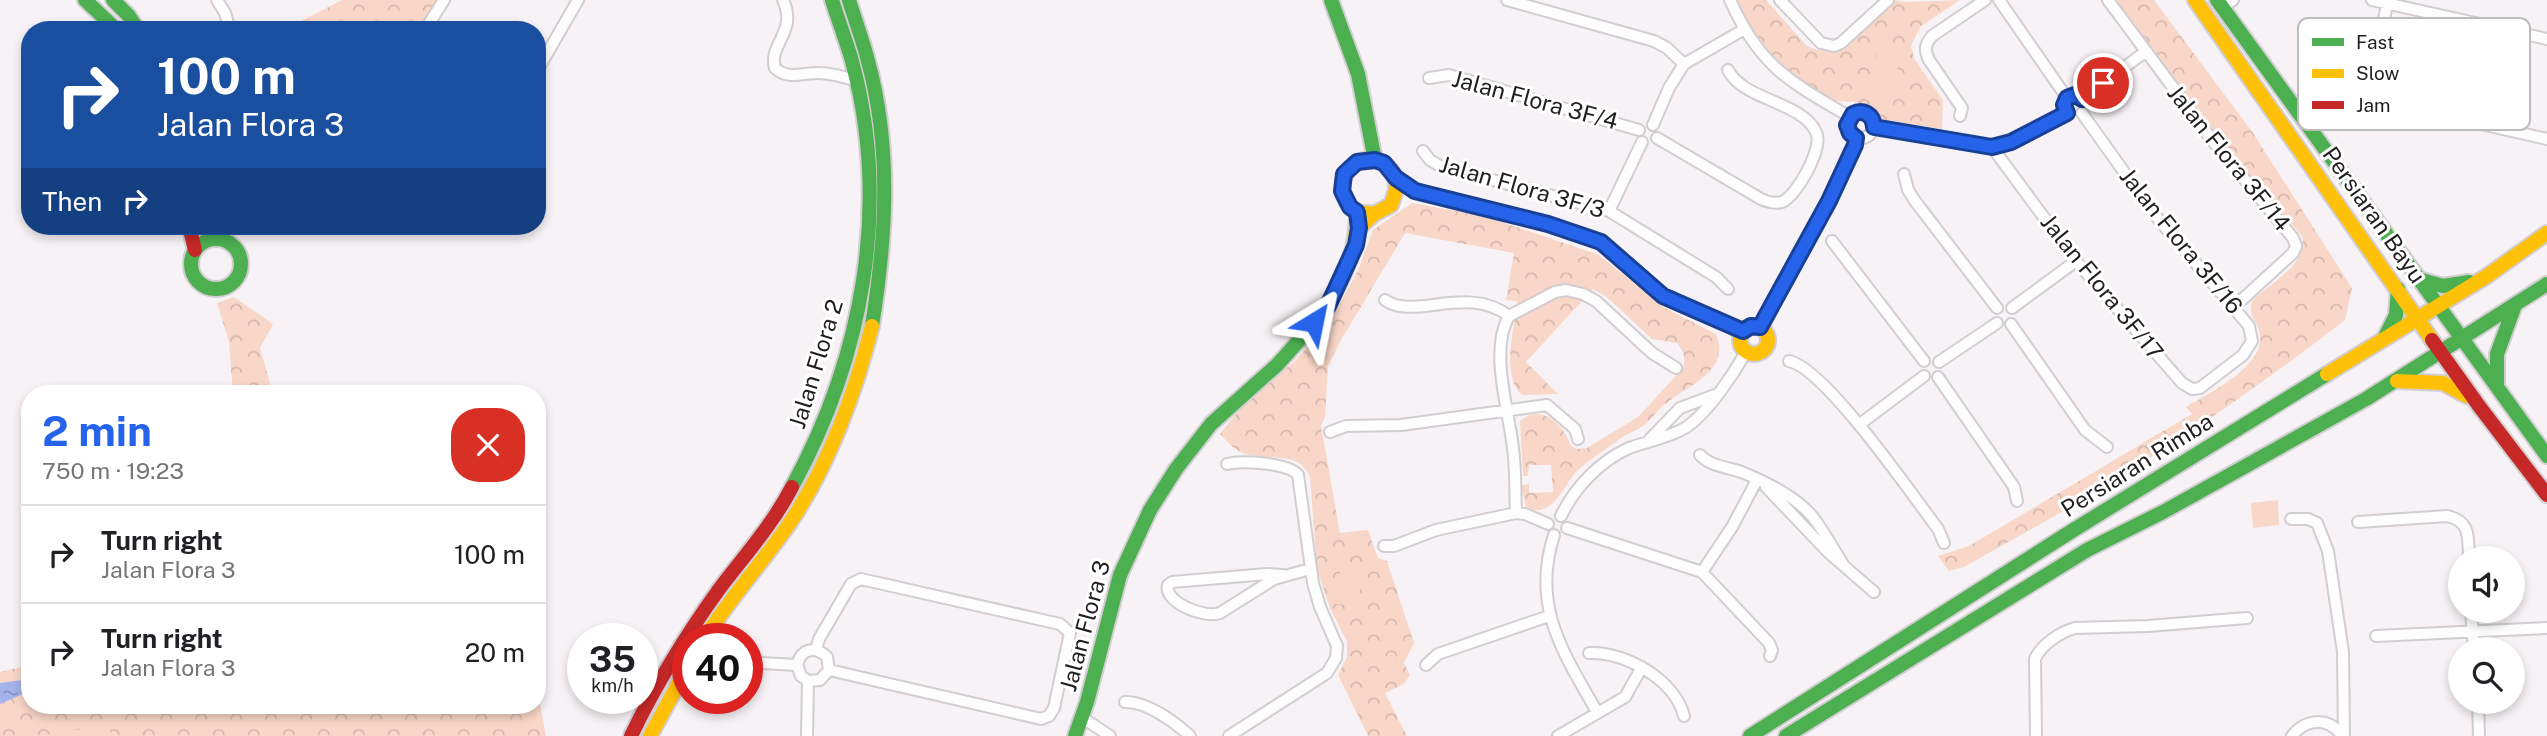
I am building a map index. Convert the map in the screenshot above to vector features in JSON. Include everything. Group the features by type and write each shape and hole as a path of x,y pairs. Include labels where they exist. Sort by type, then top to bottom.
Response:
{"street":[{"path":"85,0 107,21"},
{"path":"113,0 132,21"},
{"path":"219,0 227,21"},
{"path":"431,21 444,0"},
{"path":"546,55 578,0"},
{"path":"783,0 787,27 774,54 775,68 781,74 790,76 836,74 857,81"},
{"name":"Jalan Flora 2","path":"631,736 660,678 695,624 786,500 829,414 859,312 871,194 867,132 845,34 832,0"},
{"name":"Jalan Flora 2","path":"716,623 799,509 822,467 844,420 875,316 887,194 883,130 860,29 849,0"},
{"name":"Jalan Flora 3","path":"1331,0 1357,70 1365,103 1368,137 1375,160"},
{"path":"1507,0 1654,41 1667,48 1684,64"},
{"path":"1730,0 1743,30 1763,57 1782,74 1850,117"},
{"path":"1780,0 1821,43 1834,46 1841,43 1888,0"},
{"path":"1960,116 1962,108 1929,60 1926,44 1932,36 1985,0"},
{"path":"1998,0 2067,98"},
{"name":"Jalan Flora 3F/14","path":"2108,0 2219,149 2295,242 2293,253 2234,307"},
{"name":"Persiaran Bayu","path":"2195,0 2479,405 2547,495"},
{"path":"2372,0 2457,18"},
{"name":"Persiaran Bayu","path":"2224,2 2298,108"},
{"path":"1653,125 1669,88 1684,64 1743,30"},
{"path":"2082,99 2145,52"},
{"path":"1657,138 1770,203 1790,197 1817,154 1819,138 1816,130 1801,116 1740,84 1728,70"},
{"name":"Jalan Flora 3F/4","path":"1429,78 1448,75 1639,130"},
{"path":"2075,95 2082,99 2085,106 2082,113 2074,116 2067,113 2064,105 2067,98 2075,95"},
{"path":"1856,138 1848,129 1850,117 1856,113 1864,112 1871,116 1874,127"},
{"path":"1874,127 1992,147 2011,142 2067,113"},
{"name":"Jalan Flora 3F/16","path":"2082,113 2154,214 2249,326 2252,341 2228,368"},
{"path":"1644,125 1653,125 1658,132 1657,138 1652,144 1642,142 1638,136 1639,130 1644,125"},
{"path":"1856,138 1867,137 1874,127"},
{"name":"Persiaran Bayu","path":"2313,130 2417,279 2547,456"},
{"path":"2507,130 2547,139"},
{"name":"Jalan Flora 3","path":"1075,736 1083,718 1113,597 1142,524 1168,481 1207,428 1281,361 1328,306 1353,254 1359,228 1357,212 1344,200 1341,183 1349,167 1357,162 1368,137"},
{"path":"1760,327 1829,201 1850,159 1856,138"},
{"path":"1609,211 1642,142"},
{"name":"Jalan Flora 3F/17","path":"1992,147 2076,261 2185,386 2200,388 2228,368"},
{"name":"Jalan Flora 3F/3","path":"1423,151 1430,160 1440,166 1609,211 1716,277 1728,289"},
{"path":"1357,162 1375,160 1391,169 1397,187 1395,197 1383,211 1374,214 1359,228"},
{"path":"1904,174 1908,190 1915,201 1997,308"},
{"path":"1396,178 1415,191 1491,208 1587,236 1610,249 1663,296 1743,331"},
{"path":"1395,197 1415,191"},
{"path":"1357,212 1374,214"},
{"name":"Persiaran Rimba","path":"1750,736 2075,529 2419,319 2487,276 2547,233"},
{"path":"192,235 195,250 191,266 195,277 209,288 220,288 231,283 240,267 239,254 220,235"},
{"path":"195,250 209,240 225,241"},
{"path":"1832,242 1924,361"},
{"path":"2012,308 2076,261"},
{"path":"2417,279 2443,287 2458,286 2487,276"},
{"name":"Persiaran Rimba","path":"1786,736 2087,550 2220,480 2397,381 2547,284"},
{"path":"2384,340 2396,315 2398,289"},
{"path":"1516,513 1514,451 1500,358 1509,316 1555,292 1566,290 1583,294 1596,301 1652,353 1676,368"},
{"path":"1385,300 1395,306 1405,307 1466,301 1498,309 1509,316"},
{"path":"2005,305 2012,308 2015,316 2011,324 2005,326 1997,323 1994,316 1997,308 2005,305"},
{"path":"2498,388 2494,367 2497,344 2515,305"},
{"path":"1939,362 1997,323"},
{"path":"2011,324 2085,430 2107,447"},
{"path":"1751,326 1760,327 1768,339 1766,348 1759,354 1746,352 1740,344 1743,331 1751,326"},
{"path":"1562,516 1577,491 1601,465 1630,448 1683,429 1699,417 1732,375 1746,352"},
{"path":"1924,361 1932,359 1939,362"},
{"path":"1790,361 1804,367 1860,424 1938,529 1944,543"},
{"path":"1923,376 1921,368 1924,361"},
{"path":"1938,377 1941,370 1939,362"},
{"path":"1860,424 1923,376"},
{"path":"1923,376 1931,379 1938,377"},
{"path":"1938,377 2014,487 2017,500"},
{"path":"2397,381 2434,380 2458,388 2479,405"},
{"path":"1642,444 1654,436 1680,408 1715,395"},
{"path":"1330,432 1346,426 1401,425 1508,409 1551,406 1575,429 1578,439"},
{"path":"1700,455 1707,461 1743,472 1757,480 1874,592"},
{"path":"1227,464 1236,462 1287,467 1296,471 1301,482 1310,569 1320,607 1335,639 1336,658 1327,673 1229,736"},
{"path":"1702,572 1732,527 1757,480"},
{"path":"1384,546 1394,546 1436,530 1516,513 1548,524"},
{"path":"1562,516 1566,520 1567,528 1561,535 1554,535 1548,529 1548,524 1553,517 1562,516"},
{"path":"2358,522 2447,516 2458,519 2465,526 2468,546"},
{"path":"2291,519 2308,519 2317,523 2328,551 2343,652 2343,736"},
{"path":"1567,528 1702,572 1769,643 1772,650 1770,656"},
{"path":"1554,535 1547,572 1549,616 1564,656 1597,712"},
{"path":"1283,575 1172,582 1167,585 1166,590 1169,596 1193,610 1211,616 1283,575 1310,569"},
{"path":"816,650 821,635 855,580 867,580 1060,624 1070,633 1054,708 1049,716 1041,719 829,670"},
{"path":"1426,665 1438,654 1549,616"},
{"path":"2036,736 2035,659 2038,651 2066,631 2075,628 2148,626 2247,618"},
{"path":"2472,623 2473,637"},
{"path":"2376,636 2547,628"},
{"path":"816,650 827,657 829,670 820,680 808,681 801,676 797,665 801,654 816,650"},
{"path":"1590,653 1623,659 1642,667 1661,682 1680,705 1684,716"},
{"path":"763,663 797,665"},
{"path":"1558,736 1625,697 1642,667"},
{"path":"807,736 808,681"},
{"path":"650,736 672,695"},
{"path":"1125,702 1143,705 1190,736"},
{"path":"2326,723 2343,709"},
{"path":"2479,714 2480,736"},
{"path":"1083,718 1110,736"},
{"path":"2291,736 2304,725 2319,722 2326,723 2343,736"}],"green space":[{"path":"342,0 442,0 429,21 301,21"},
{"path":"1733,0 1766,0 1806,45 1824,51 1842,46 1891,0 1960,0 1920,27 1911,46 1915,60 1943,100 1942,129 1880,119 1856,102 1835,101 1816,90 1783,69 1757,46"},
{"path":"2114,0 2154,0 2253,133 2352,288 2345,320 2248,392 2148,459 1964,567 1949,571 1938,556 1969,546 2192,414 2186,407 2245,368 2259,346 2259,330 2251,310 2253,300 2294,264 2302,246 2302,236 2247,174 2175,84"},
{"path":"1878,50 1901,57 1889,96 1867,87"},
{"path":"1412,203 1484,216 1599,255 1663,307 1716,334 1719,346 1718,357 1707,374 1666,403 1646,424 1622,437 1583,466 1550,506 1535,510 1526,507 1521,485 1529,484 1529,493 1553,492 1551,465 1529,465 1528,476 1523,476 1520,421 1536,414 1544,415 1557,424 1571,446 1577,449 1587,448 1638,417 1683,368 1683,352 1677,343 1652,339 1608,298 1593,289 1526,362 1558,394 1522,395 1515,387 1510,364 1517,301 1506,300 1514,253 1405,233 1328,366 1325,417 1321,426 1340,533 1368,530 1378,558 1387,561 1414,643 1404,663 1410,675 1404,684 1385,693 1407,736 1368,736 1338,675 1347,657 1347,642 1330,608 1317,569 1310,477 1305,468 1297,462 1241,452 1220,434 1240,409 1295,361 1331,320 1358,270 1373,230"},
{"path":"234,297 273,324 260,348 270,385 232,385 229,342 217,303"},
{"path":"2278,500 2279,525 2253,528 2251,503"},
{"path":"1341,567 1363,569 1358,607 1336,604"},
{"path":"21,667 21,714 542,714 546,736 0,736 0,672"},
{"path":"109,725 111,736 37,736"}],"water":[{"path":"21,680 21,695 0,704 0,683"}],"traffic: fast":[{"path":"85,0 107,21"},
{"path":"113,0 132,21"},
{"path":"792,487 817,437 837,386 863,280 869,225 869,170 864,116 852,61 832,0"},
{"path":"849,0 876,94 884,160 881,260 872,326"},
{"path":"1331,0 1358,74 1375,160"},
{"path":"2217,0 2298,112"},
{"path":"2311,130 2547,456"},
{"path":"1396,178 1415,191 1548,224 1601,242 1663,296 1743,331"},
{"path":"216,239 233,247 241,264 233,281 216,289 199,281 191,264 199,247 216,239"},
{"path":"2418,279 2443,286 2469,282"},
{"path":"1786,736 2087,550 2163,512 2366,399 2547,284"},
{"path":"2385,337 2396,315 2398,289"},
{"path":"1075,736 1087,702 1120,575 1150,510 1176,469 1211,424 1277,365 1328,304"},
{"path":"2497,387 2497,354 2515,305"},
{"path":"1750,736 2075,529 2327,374"}],"traffic: slow":[{"path":"2195,0 2432,340"},
{"path":"1359,228 1374,214 1391,205 1395,195 1395,177 1392,171 1382,163 1369,159 1350,168 1343,181 1343,188 1351,208 1358,212 1374,214"},
{"path":"1328,304 1350,260 1357,212"},
{"path":"2327,374 2487,276 2547,233"},
{"path":"715,623 787,527 815,480 848,405 872,326"},
{"path":"1754,326 1764,330 1768,340 1764,350 1754,354 1744,350 1740,340 1744,330 1754,326"},
{"path":"2397,381 2443,383 2467,396"},
{"path":"650,736 672,695"}],"traffic: jam":[{"path":"191,235 195,250"},
{"path":"2432,340 2547,495"},
{"path":"631,736 683,642 767,527 792,487"}],"route":[{"path":"1314,322 1328,306 1356,245 1359,228 1357,212 1344,200 1341,183 1349,167 1365,159 1384,163 1396,178 1415,191 1491,208 1601,242 1663,296 1743,331 1751,326 1760,327 1829,201 1855,145 1856,138 1847,125 1853,114 1867,113 1873,119 1874,127 1992,147 2011,142 2067,113 2064,109 2067,98 2075,95 2082,99 2103,83"}]}
